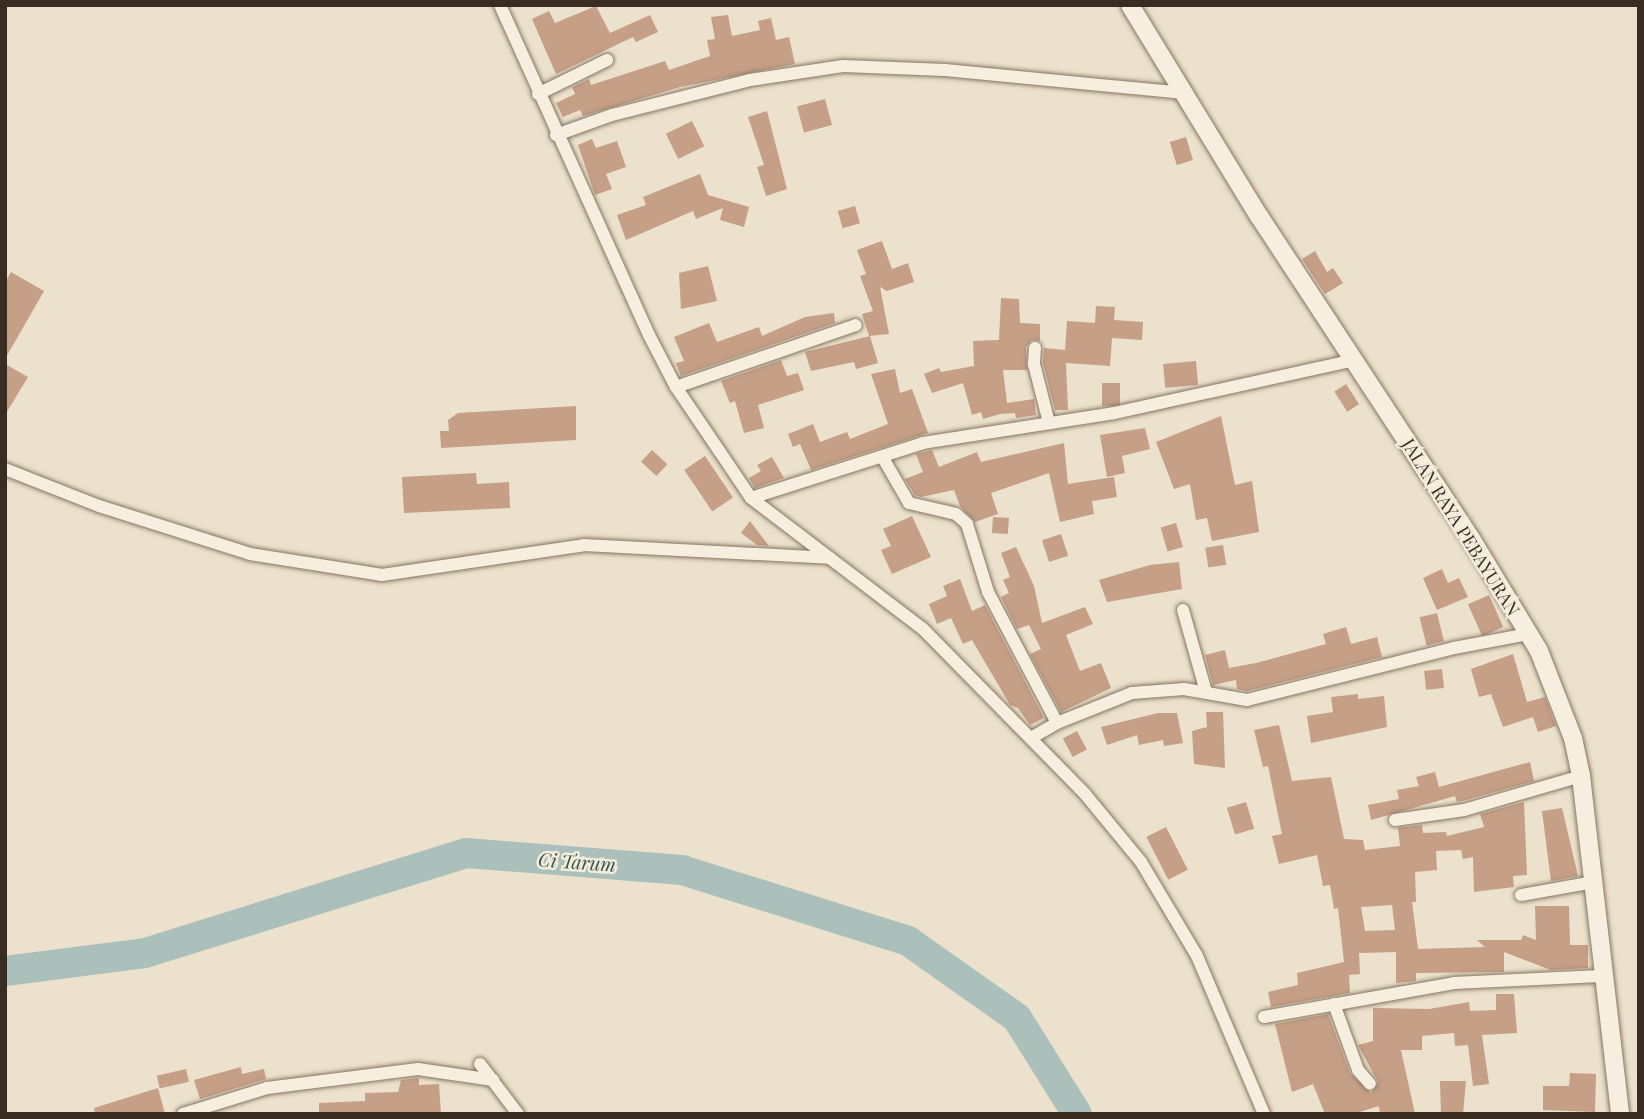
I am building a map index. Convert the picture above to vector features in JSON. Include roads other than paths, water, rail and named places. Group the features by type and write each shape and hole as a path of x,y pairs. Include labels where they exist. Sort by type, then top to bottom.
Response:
{"main road":[{"name":"JALAN RAYA PEBAYURAN","path":"1130,5 1182,93 1356,360 1528,634 1557,695 1581,776 1620,1114"}],"street":[{"path":"500,5 556,135 676,387 751,498 923,629 1031,738 1141,862 1172,907 1222,1010 1264,1114"},
{"path":"538,94 607,60"},
{"path":"556,135 612,115 738,82 843,66 945,70 1182,93"},
{"path":"676,387 856,324"},
{"path":"1035,348 1034,364 1049,423"},
{"path":"751,498 947,437 1049,423 1356,360"},
{"path":"883,458 909,503 951,512 967,524 988,592 1057,723"},
{"path":"5,469 99,506 250,554 382,575 584,545 831,558"},
{"path":"1183,610 1206,692"},
{"path":"1031,738 1057,723 1132,693 1184,689 1247,700 1285,694 1454,648 1528,634"},
{"path":"1395,820 1464,810 1581,776"},
{"path":"1521,895 1594,882"},
{"path":"1264,1017 1454,984 1605,976"},
{"path":"1334,1004 1358,1070 1370,1084"},
{"path":"480,1064 518,1114"},
{"path":"183,1114 268,1088 418,1069 493,1080"}],"waterway":[{"name":"Ci Tarum","path":"5,971 145,953 466,853 682,870 908,941 1017,1018 1077,1114"}]}
